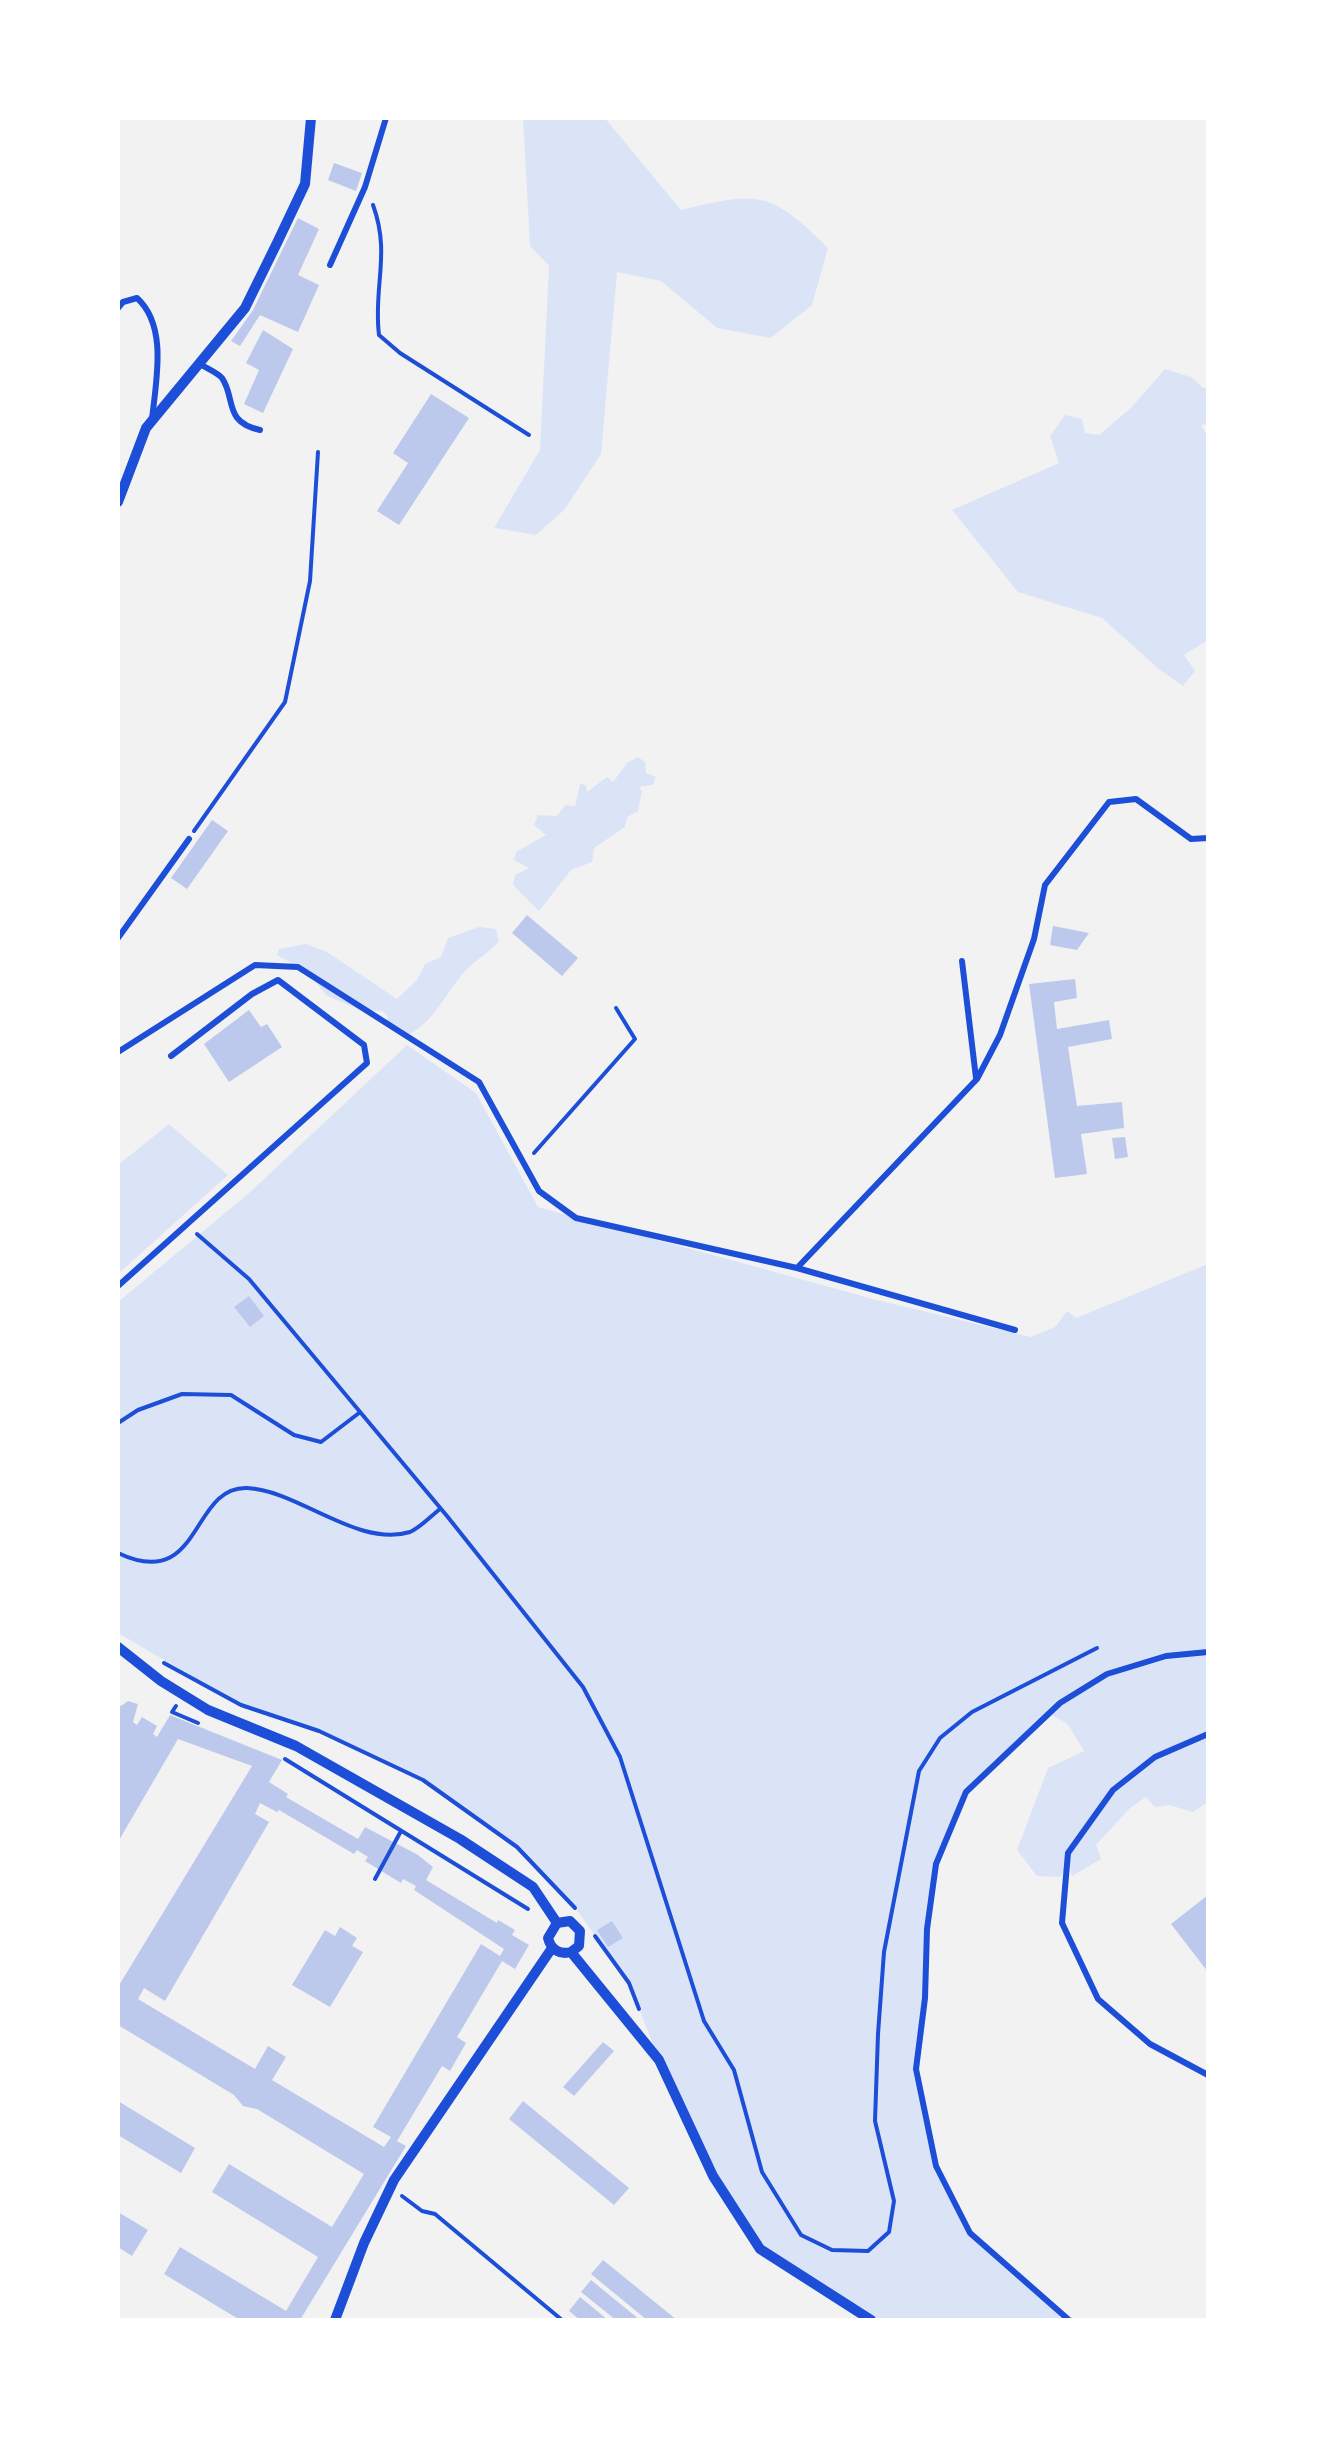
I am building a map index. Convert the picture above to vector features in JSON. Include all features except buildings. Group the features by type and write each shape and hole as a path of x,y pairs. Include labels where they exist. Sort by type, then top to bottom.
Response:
{"street":[{"path":"118,502 146,428 244,308 305,184 311,118"},
{"path":"118,1647 208,1710 296,1746 460,1839 533,1887 557,1923"},
{"path":"570,1922 580,1932 578,1946 572,1952 552,1948 548,1938 557,1923 570,1922"},
{"path":"335,2320 390,2188 552,1948"},
{"path":"572,1952 658,2060 714,2176 760,2249 871,2320"}],"lane":[{"path":"330,265 365,187 386,118"},
{"path":"118,308 137,298 147,308 155,326 157,374 152,420"},
{"path":"199,364 222,378 239,420 260,430"},
{"path":"797,1268 976,1079 1000,1035 1034,939 1045,885 1109,802 1136,799 1191,838 1208,838"},
{"path":"118,938 189,838"},
{"path":"962,961 976,1079"},
{"path":"118,1052 255,965 298,968 479,1082 540,1191 576,1218 797,1268 1015,1330"},
{"path":"118,1286 367,1063 364,1044 278,980 252,994 171,1056"},
{"path":"1069,2320 970,2233 936,2166 916,2069 936,1864 966,1792 1060,1703 1108,1674 1166,1656 1208,1652"},
{"path":"1208,1734 1154,1757 1113,1790 1068,1853 1062,1924 1098,2000 1150,2044 1208,2075"}],"path":[{"path":"365,187 382,230 379,334 400,353 529,435"},
{"path":"189,838 285,702 310,581 318,452"},
{"path":"524,1164 635,1039 616,1008"},
{"path":"186,1224 249,1279 583,1687 620,1757 704,2021 734,2070 762,2172 801,2235 832,2250 868,2251 890,2232 894,2201 874,2120 878,2034 884,1952 919,1771 940,1738 972,1712 1097,1648"},
{"path":"118,1423 138,1410 182,1394 231,1395 294,1435 321,1442 360,1412"},
{"path":"118,1553 152,1561 177,1554 193,1538 203,1515 232,1490 265,1492 358,1528 393,1534 412,1531 440,1508"},
{"path":"183,1694 172,1712 208,1727"},
{"path":"281,1756 532,1911"},
{"path":"375,1879 401,1830"},
{"path":"390,2188 422,2212 435,2214 562,2320"}],"shaded area":[{"path":"523,118 605,118 681,210 729,200 762,200 792,215 828,248 812,305 771,338 717,328 661,281 617,272 601,454 565,509 536,535 494,528 540,450 549,266 530,246"},
{"path":"1165,369 1191,377 1208,388 1208,423 1201,426 1208,436 1208,640 1184,655 1195,671 1183,686 1102,618 1018,592 952,510 1059,463 1050,436 1065,415 1082,419 1085,433 1099,435 1131,408"},
{"path":"638,757 645,762 646,773 656,777 653,785 639,787 642,791 638,811 627,817 625,827 594,848 592,862 571,870 539,911 513,885 515,875 529,868 514,860 516,852 546,835 534,825 538,815 557,816 565,805 575,806 580,784 586,785 587,792 607,777 613,782 628,762"},
{"path":"479,927 496,929 499,941 469,967 424,1024 404,1037 385,1025 388,1017 382,1011 360,1010 327,996 306,971 277,955 279,949 306,944 327,952 397,999 417,980 425,964 441,957 448,938"},
{"path":"407,1045 476,1093 538,1207 873,1299 1031,1337 1055,1327 1067,1311 1076,1318 1208,1264 1208,1802 1193,1812 1169,1805 1155,1807 1146,1797 1130,1808 1096,1845 1101,1859 1072,1876 1069,1865 1060,1877 1037,1876 1017,1850 1048,1768 1084,1751 1067,1723 1049,1714 966,1792 936,1864 927,1929 925,1998 916,2069 936,2166 970,2233 1069,2320 871,2320 760,2249 713,2176 659,2060 629,1983 574,1906 517,1847 423,1780 319,1731 241,1705 118,1633 118,1302 249,1193"},
{"path":"169,1124 228,1175 118,1274 118,1165"}]}
